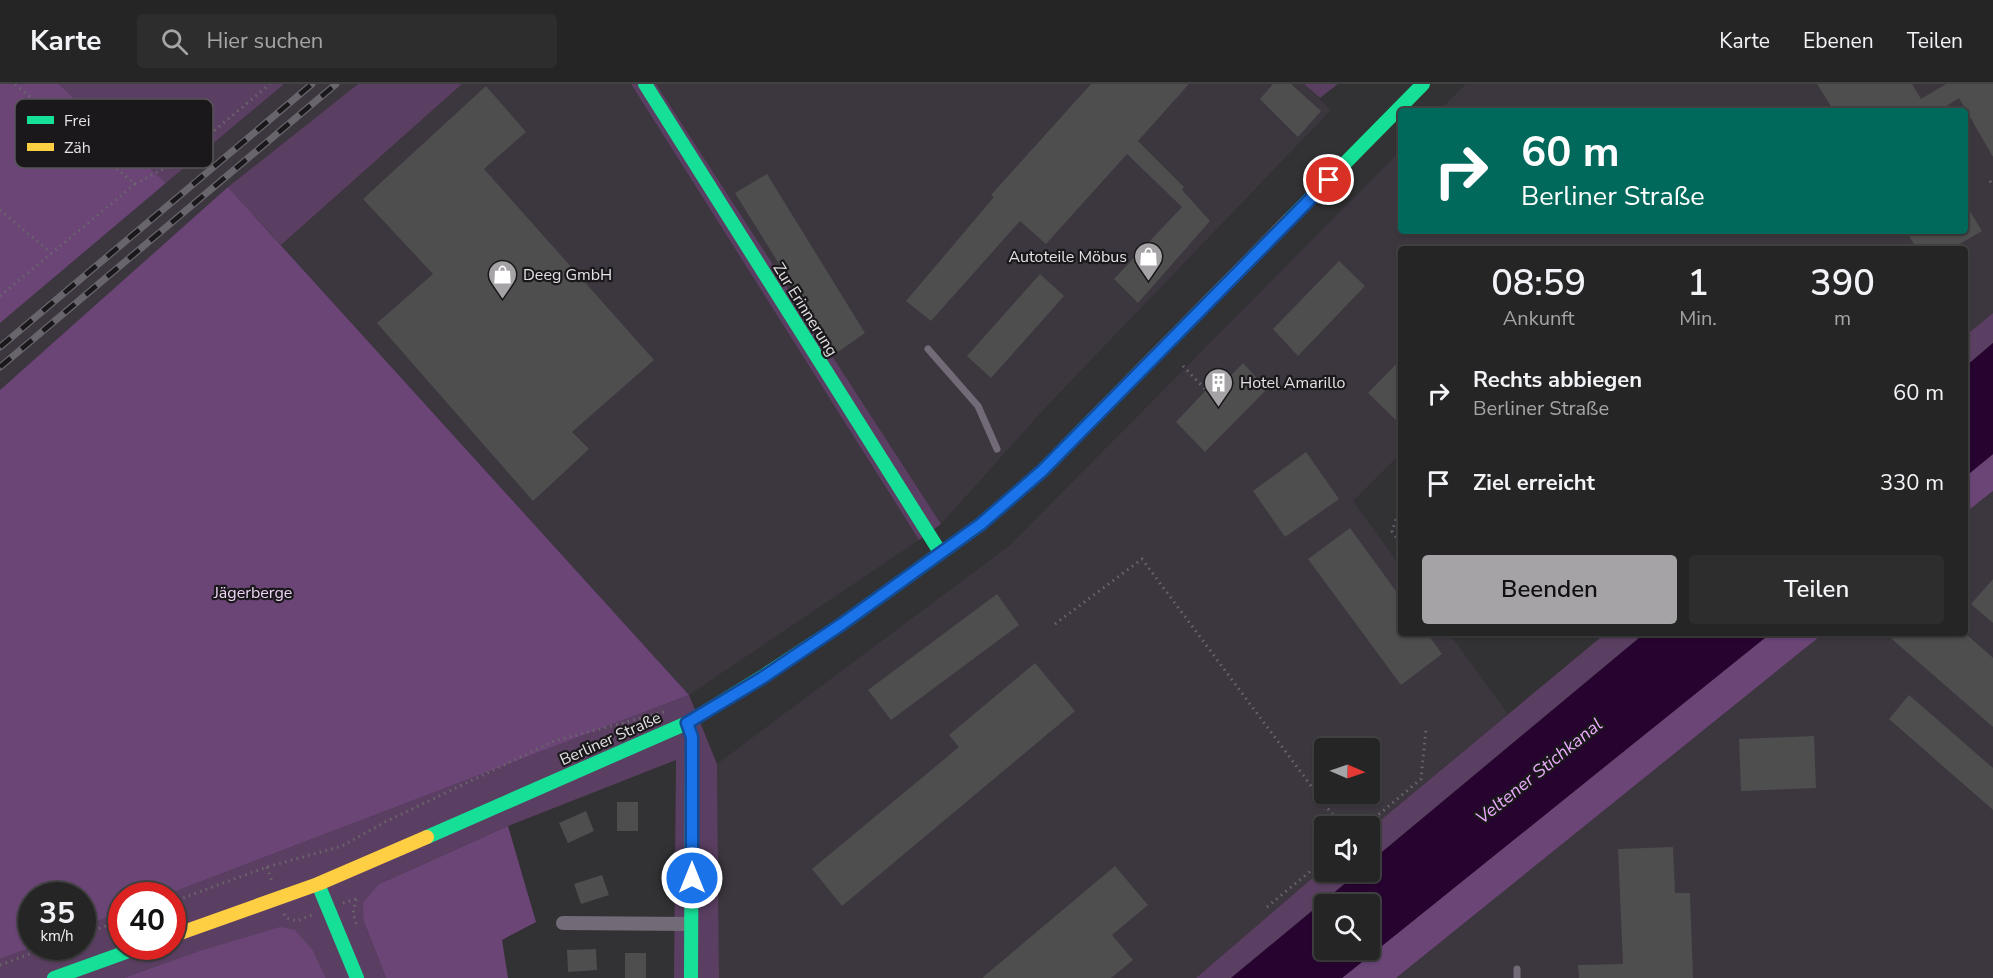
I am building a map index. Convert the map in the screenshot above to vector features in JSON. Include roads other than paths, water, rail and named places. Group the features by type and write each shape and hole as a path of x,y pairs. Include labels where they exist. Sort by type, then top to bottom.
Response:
{"main road":[{"name":"Zur Erinnerung","path":"645,84 940,552"},
{"name":"Berliner Straße","path":"1399,108 1423,84"},
{"name":"Berliner Straße","path":"186,931 318,884 687,723 762,678 833,630 981,524 1042,471 1398,109"},
{"path":"687,723 692,737 691,978"},
{"path":"318,884 357,978"},
{"path":"54,978 108,958"}],"street":[{"path":"562,923 692,924"}],"lane":[{"path":"928,349 978,406 997,449"},
{"path":"1517,969 1517,978"}],"water":[{"path":"1993,343 1993,454 1968,475 1968,364"},
{"name":"Veltener Stichkanal","path":"1641,636 1767,636 1380,947 1380,894 1332,894 1347,882 1380,882 1380,854"},
{"path":"1314,909 1314,960 1364,960 1342,978 1231,978"}],"railway":[{"path":"213,167 312,84"},
{"path":"0,367 336,84"},
{"path":"0,347 212,168"}],"place":[{"name":"Autoteile Möbus","path":"1148,282"},
{"name":"Deeg GmbH","path":"502,300"},
{"name":"Hotel Amarillo","path":"1219,408"}],"park label":[{"name":"Jägerberge","path":"253,592"}]}
